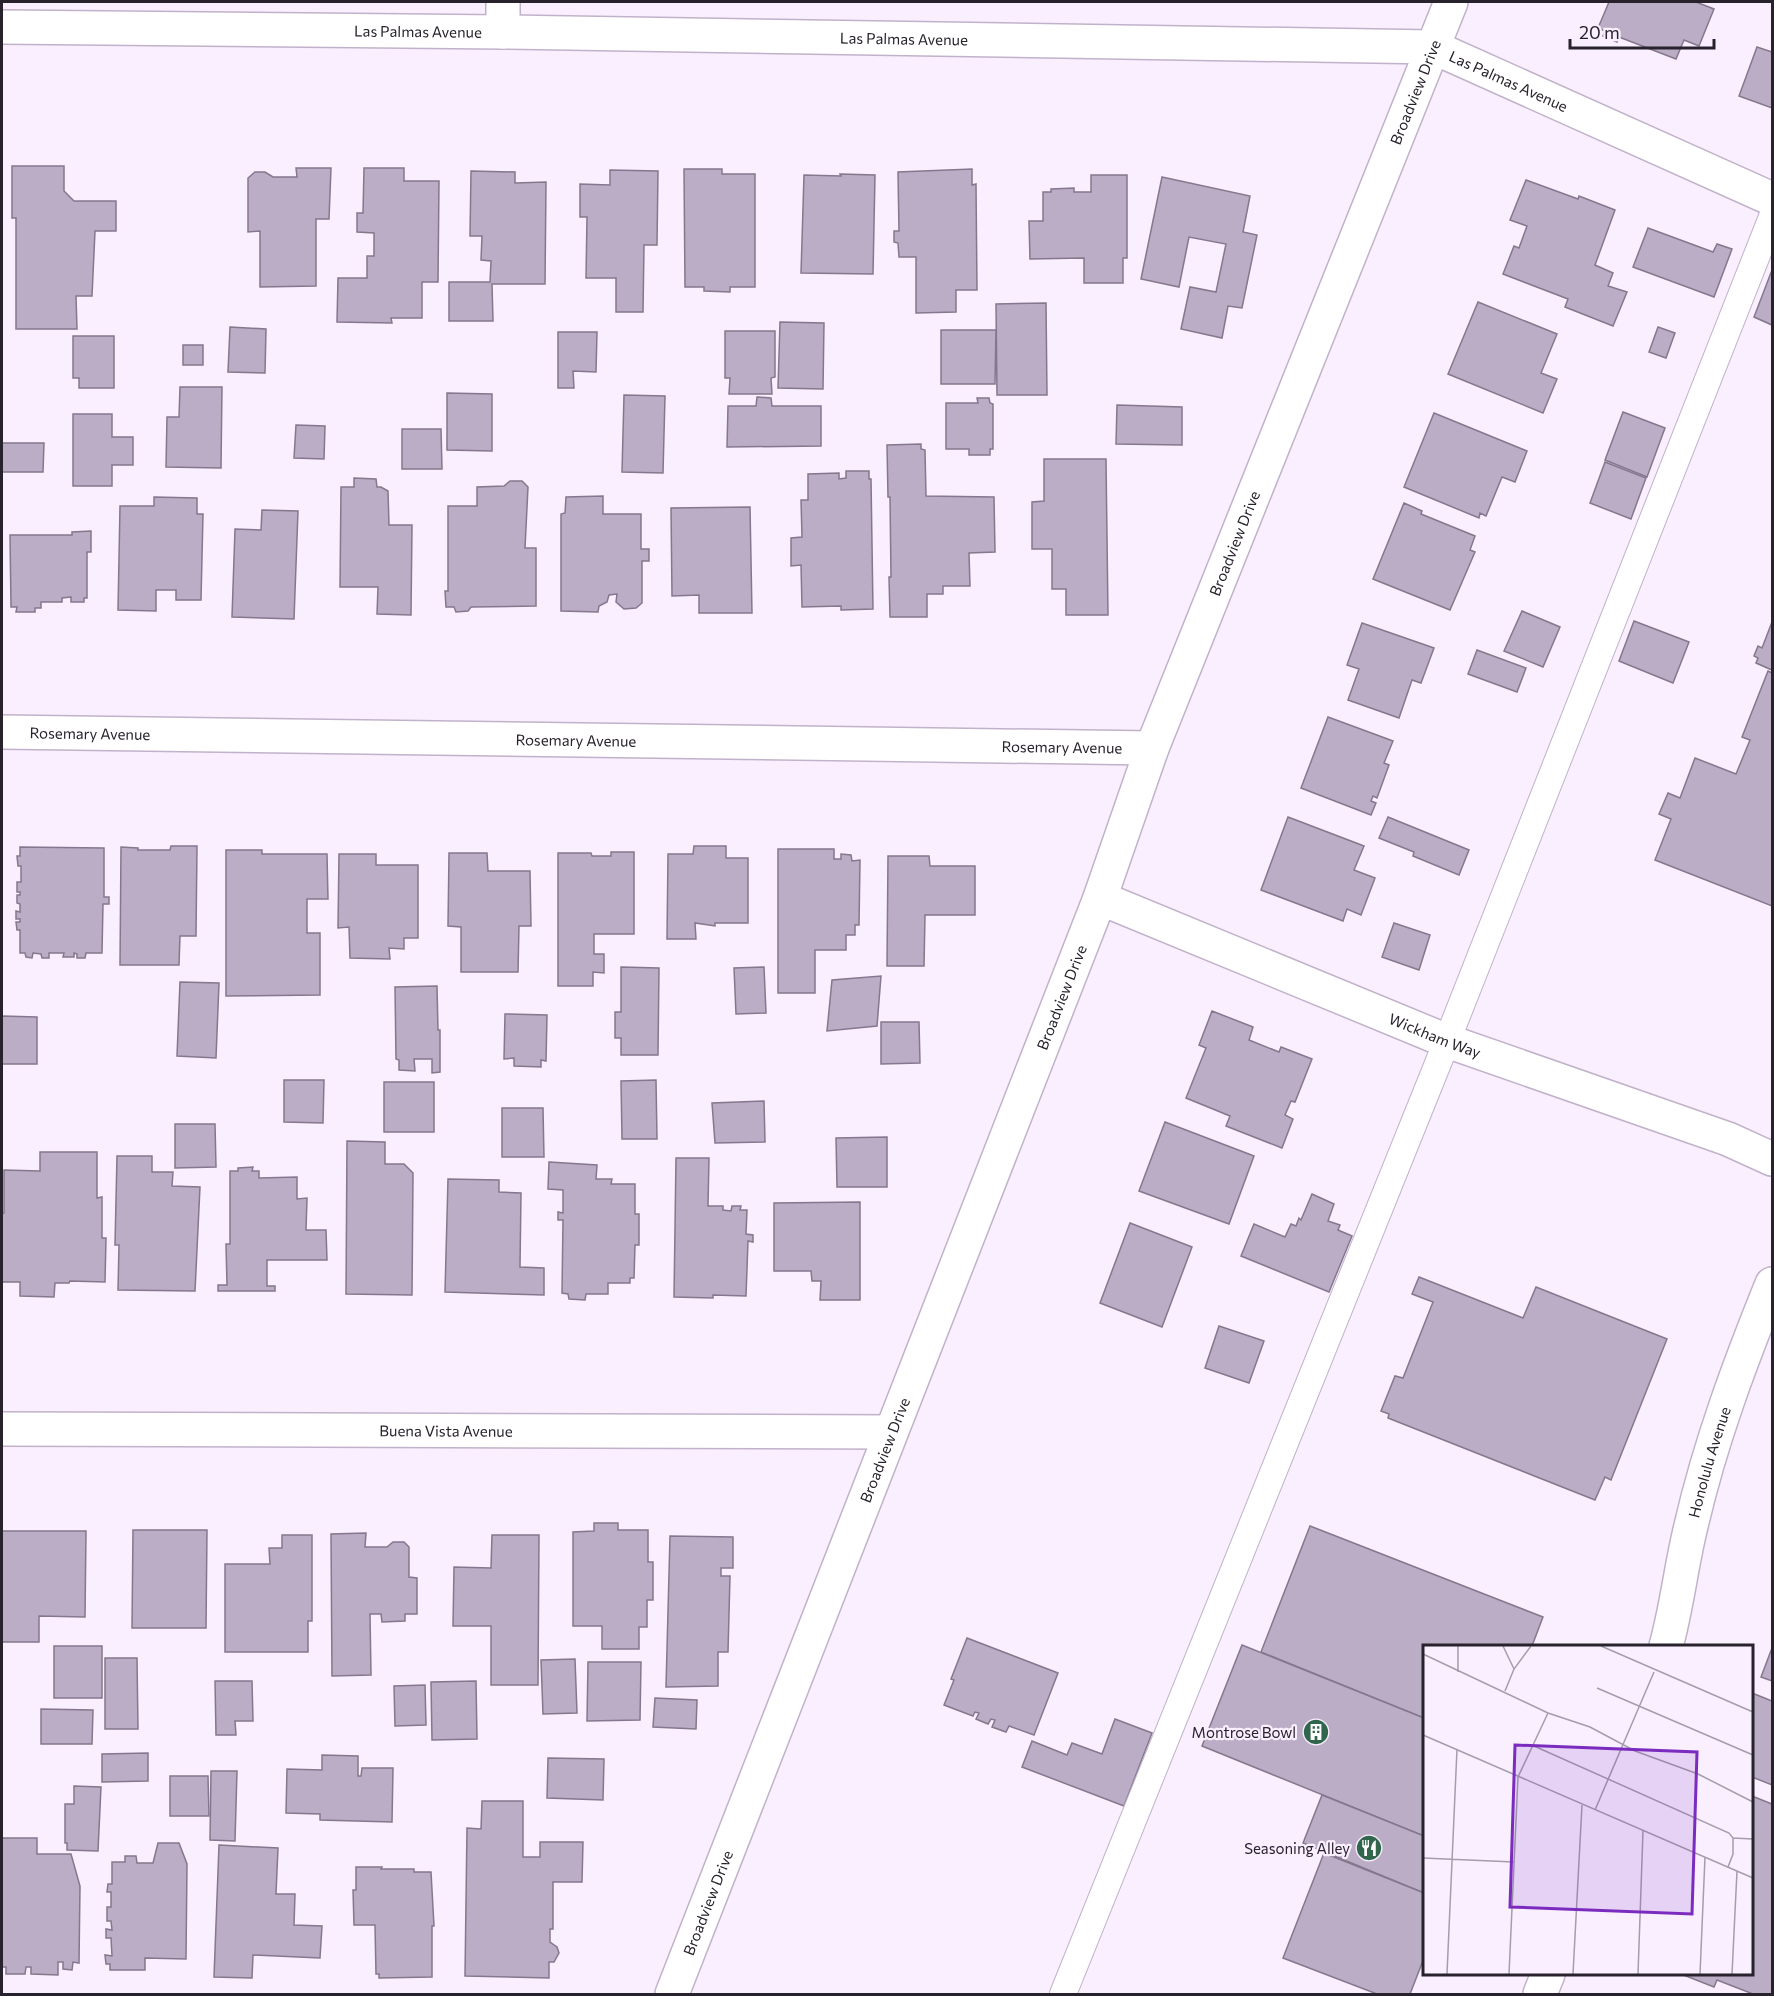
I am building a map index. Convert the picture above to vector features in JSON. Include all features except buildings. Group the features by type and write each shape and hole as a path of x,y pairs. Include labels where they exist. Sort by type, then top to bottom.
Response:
{"street":[{"name":"Broadview Drive","path":"672,1995 1100,898 1152,747 1451,2"},
{"name":"Las Palmas Avenue","path":"2,27 503,17 1433,47 1773,199"},
{"name":"Rosemary Avenue","path":"2,732 1152,747"},
{"name":"Wickham Way","path":"1100,898 1447,1041 1728,1139 1773,1158"},
{"name":"Honolulu Avenue","path":"1667,1645 1691,1526 1727,1400 1773,1284"},
{"name":"Buena Vista Avenue","path":"2,1429 891,1432"},
{"path":"1540,1995 1548,1975"}],"lane":[{"path":"1063,1995 1447,1041 1773,217"}],"place":[{"name":"Montrose Bowl","path":"1316,1732"},
{"name":"Seasoning Alley","path":"1369,1848"}]}
